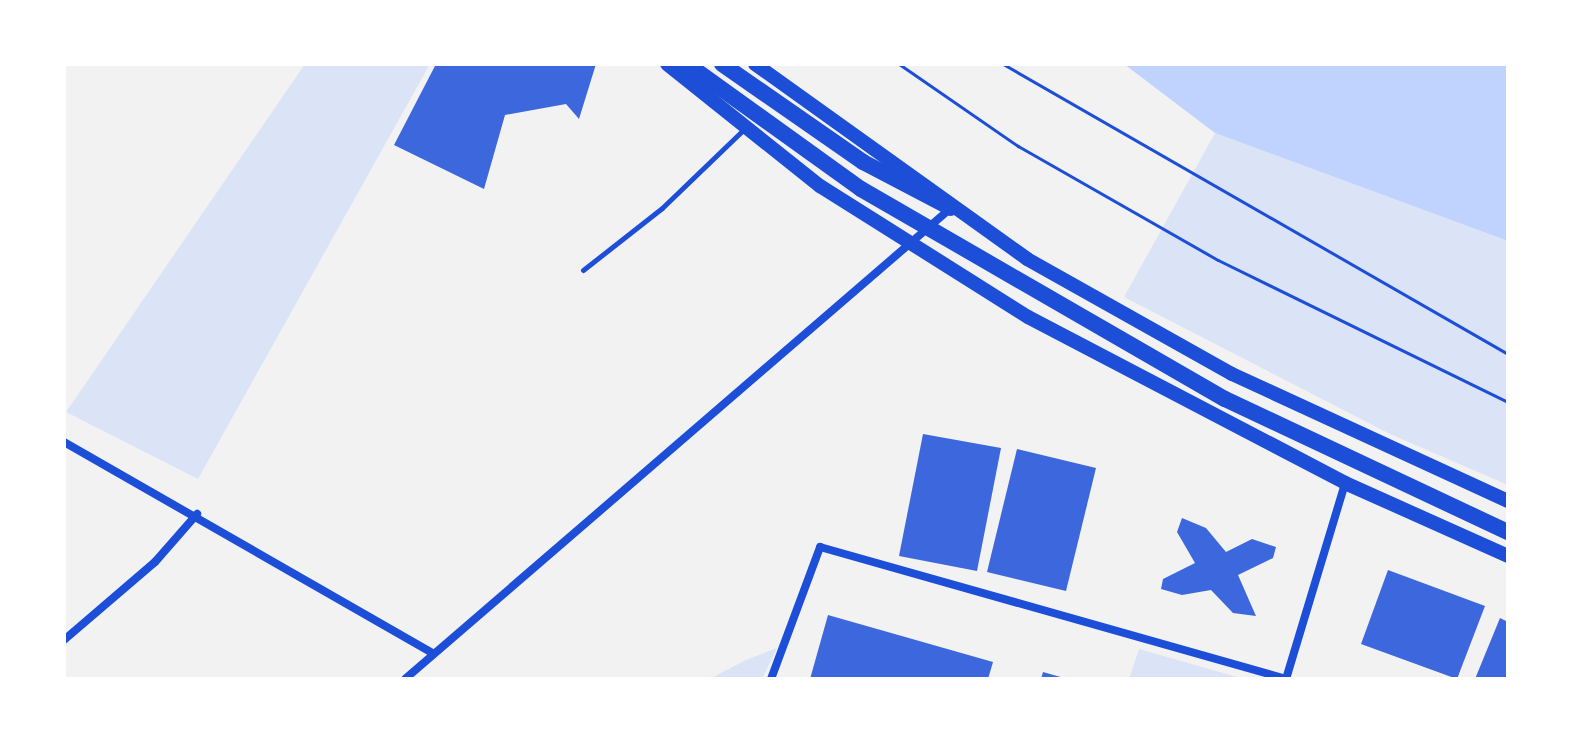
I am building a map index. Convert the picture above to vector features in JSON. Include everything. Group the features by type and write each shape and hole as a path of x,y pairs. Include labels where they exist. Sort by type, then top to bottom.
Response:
{"highway":[{"path":"687,64 861,189 1225,399 1508,532"},
{"path":"722,64 863,162 951,208"}],"main road":[{"path":"667,64 746,127 911,245 1028,317 1345,483 1508,556"},
{"path":"755,64 951,208 1232,374 1508,501"}],"street":[{"path":"405,679 951,208"},
{"path":"64,442 197,514 432,653"},
{"path":"771,679 820,547 1285,679 1345,483"},
{"path":"64,640 155,562 197,514"}],"lane":[{"path":"583,270 662,208 746,127"}],"path":[{"path":"899,64 1018,146 1218,260 1508,402"},
{"path":"1003,64 1508,354"}],"shaded area":[{"path":"305,64 430,64 198,479 66,412"},
{"path":"1215,133 1508,241 1508,485 1390,434 1124,297"},
{"path":"777,648 762,679 709,679 746,660"},
{"path":"1139,649 1244,679 1129,679"}],"water":[{"path":"1124,64 1508,64 1508,241 1215,133"}],"building":[{"path":"436,64 596,64 579,119 566,104 505,115 484,189 394,145"},
{"path":"923,434 1001,448 977,571 899,556"},
{"path":"1017,449 1096,468 1066,591 987,572"},
{"path":"1182,518 1206,528 1226,552 1252,539 1276,547 1273,558 1238,575 1256,616 1233,613 1211,590 1182,595 1161,589 1163,579 1195,563 1177,532"},
{"path":"1388,570 1485,606 1457,679 1361,644"},
{"path":"828,615 993,662 988,679 810,679"},
{"path":"1500,618 1508,622 1508,679 1475,679"},
{"path":"1043,672 1064,678 1064,679 1041,679"}]}
